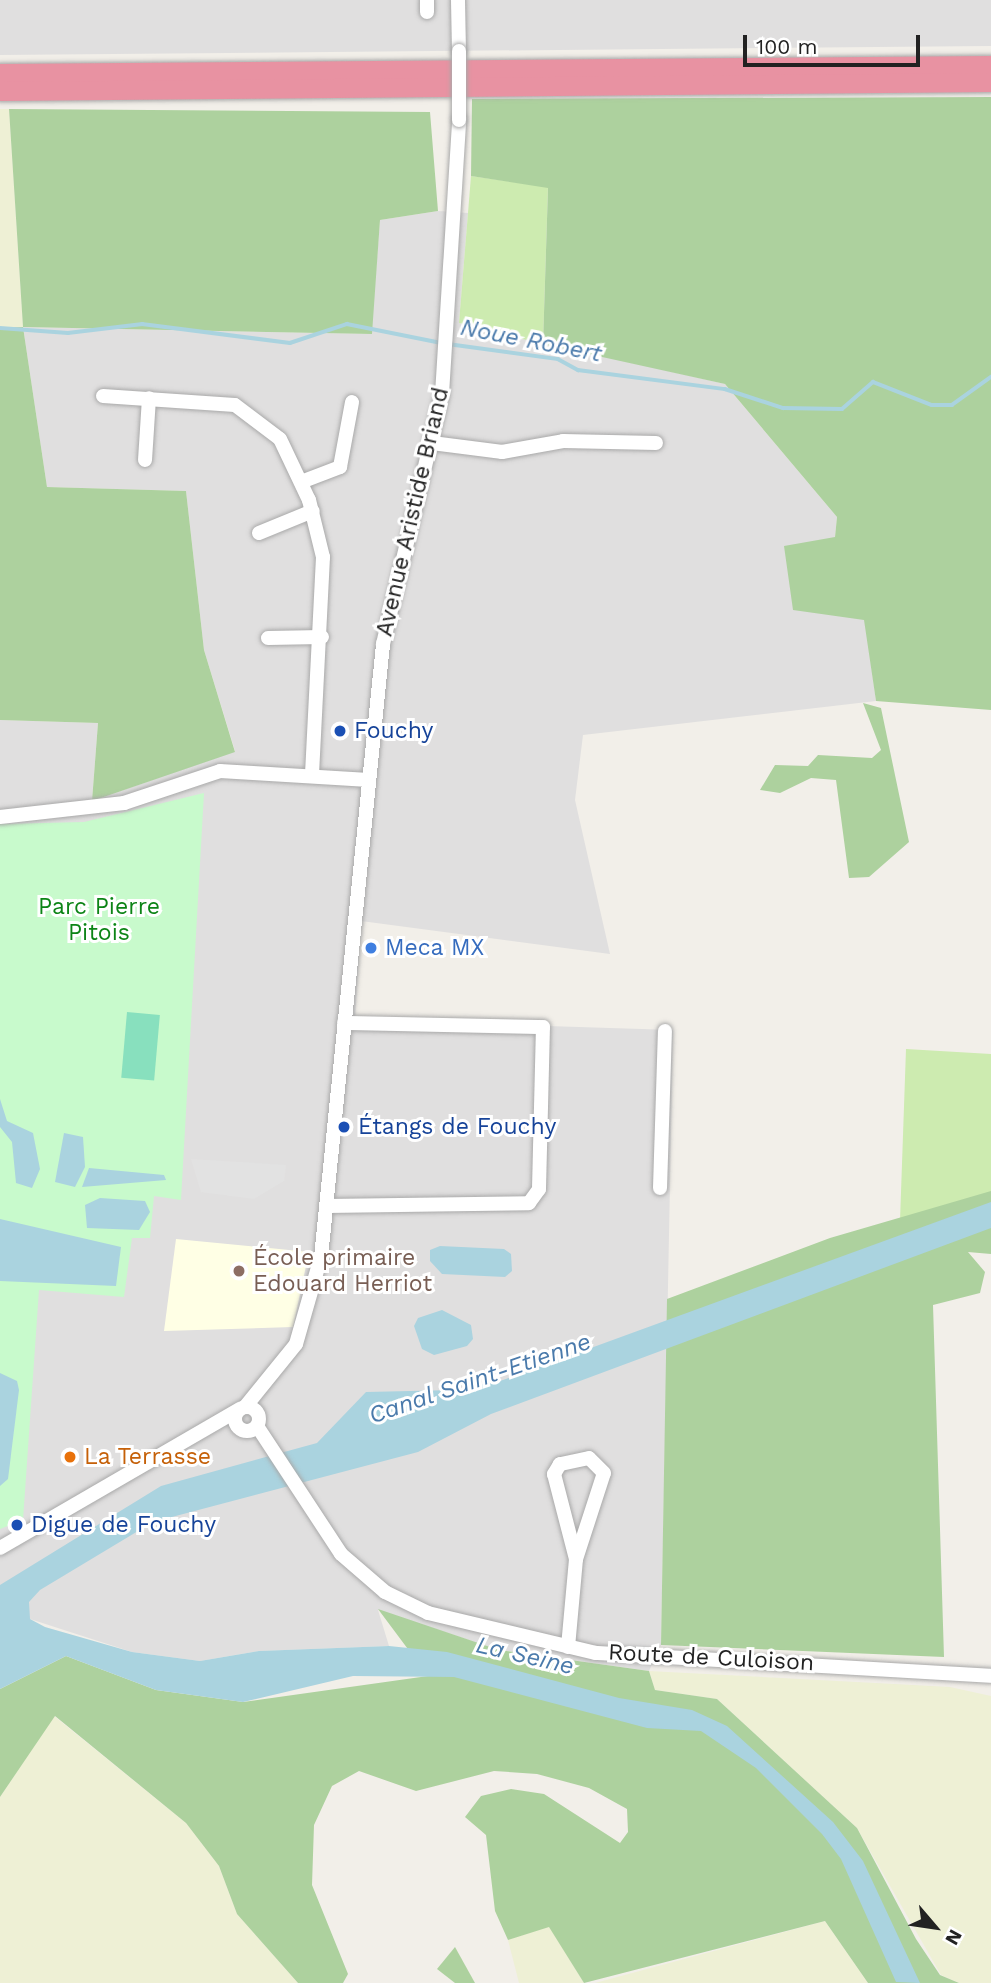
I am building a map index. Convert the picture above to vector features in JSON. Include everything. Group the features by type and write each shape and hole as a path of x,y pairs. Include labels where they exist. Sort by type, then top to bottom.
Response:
{"highway":[{"path":"0,72 991,65"},
{"path":"0,91 991,82"}],"street":[{"name":"Avenue Aristide Briand","path":"252,1425 266,1387 307,1319 327,1206 369,780 390,603 432,443 448,336 459,120 458,0"},
{"path":"103,396 209,400 253,414 280,439 313,511 323,557 322,637 312,775"},
{"path":"145,460 149,398"},
{"path":"301,482 340,467 352,402"},
{"path":"432,443 502,452 563,441 656,443"},
{"path":"259,533 313,511"},
{"path":"268,638 322,637"},
{"path":"0,817 76,813 220,771 369,780"},
{"path":"327,1206 535,1201 543,1027 345,1023"},
{"path":"660,1188 665,1031"},
{"path":"203,1433 252,1425"},
{"path":"0,1548 203,1433 252,1425"},
{"name":"Route de Culoison","path":"252,1425 341,1554 406,1605 568,1647 991,1676"},
{"path":"568,1647 576,1559 604,1473 589,1458 560,1464 554,1474 576,1559"}],"shaded area":[{"path":"0,0 991,0 991,46 0,55"},
{"path":"0,109 9,109 23,327 0,328"},
{"path":"438,211 468,213 459,323 725,384 837,517 835,537 865,620 876,701 583,735 575,800 610,954 361,921 355,1020 673,1030 661,1645 649,1671 499,1650 378,1610 389,1646 259,1651 200,1661 132,1652 30,1619 0,1620 0,720 98,723 92,801 235,751 204,650 186,491 47,487 23,327 371,334 380,220"},
{"path":"191,1159 286,1165 284,1181 254,1199 201,1192"},
{"name":"École primaire Edouard Herriot","path":"176,1239 309,1252 293,1327 164,1331"},
{"path":"649,1671 950,1687 991,1696 991,1983 959,1983 941,1975 857,1828 717,1699 655,1690"},
{"path":"54,1716 186,1823 219,1866 237,1914 298,1983 0,1983 0,1797"},
{"path":"825,1921 868,1983 595,1983"},
{"path":"549,1926 584,1983 519,1983 508,1940"}],"green space":[{"path":"991,97 991,710 876,701 864,620 793,610 784,546 835,537 837,517 725,384 543,344 548,188 471,176 472,99"},
{"path":"9,109 430,112 438,211 380,220 372,334 23,327"},
{"path":"471,176 548,187 543,344 459,323"},
{"path":"23,327 47,487 186,491 204,650 235,752 92,801 98,723 0,720 0,328"},
{"path":"863,703 881,708 909,842 869,877 849,878 836,780 811,778 780,793 760,790 775,765 808,766 818,755 872,758 881,750"},
{"name":"Parc Pierre Pitois","path":"204,793 181,1200 154,1196 150,1238 132,1238 124,1297 39,1290 23,1520 0,1529 0,824 84,822"},
{"path":"127,1012 160,1015 154,1081 121,1078"},
{"path":"906,1049 991,1054 991,1192 900,1221"},
{"path":"991,1191 991,1254 968,1252 985,1272 980,1293 933,1305 944,1657 661,1645 667,1299 830,1238"},
{"path":"378,1609 499,1650 649,1671 655,1690 717,1699 857,1828 916,1939 940,1975 959,1983 868,1983 825,1921 584,1983 549,1927 508,1940 495,1911 486,1835 465,1817 481,1796 511,1789 544,1794 620,1843 628,1832 627,1809 589,1788 537,1774 494,1771 416,1791 359,1771 332,1786 314,1825 312,1885 348,1974 343,1983 298,1983 237,1914 219,1866 186,1823 55,1716 0,1797 0,1689 66,1656 156,1690 243,1702 428,1676"},
{"path":"455,1947 475,1983 455,1983 437,1969"}],"water":[{"path":"0,1099 7,1121 33,1133 40,1169 32,1188 16,1183 12,1142 0,1127"},
{"path":"64,1133 83,1137 85,1167 75,1187 55,1182"},
{"path":"89,1168 164,1175 166,1180 82,1187"},
{"path":"100,1198 145,1201 150,1212 139,1230 87,1228 85,1205"},
{"path":"991,1202 991,1228 491,1414 418,1452 153,1522 40,1590 29,1602 30,1619 45,1627 132,1652 200,1661 259,1651 389,1646 447,1652 619,1698 692,1710 727,1726 833,1822 863,1861 920,1983 896,1982 841,1859 822,1834 756,1768 701,1731 647,1728 454,1677 353,1676 243,1702 156,1690 66,1656 0,1689 0,1585 161,1486 317,1443 366,1392 455,1390 503,1380"},
{"path":"0,1219 121,1247 116,1286 0,1281"},
{"path":"440,1246 504,1249 511,1254 512,1271 505,1277 442,1274 430,1261 430,1250"},
{"path":"442,1310 471,1325 473,1339 467,1346 434,1355 422,1349 414,1326 418,1318"},
{"path":"0,1373 17,1381 19,1390 8,1479 0,1486"}],"waterway":[{"name":"Noue Robert","path":"0,328 68,333 142,324 290,343 347,324 441,343"},
{"name":"Noue Robert","path":"448,344 558,359 578,370 725,389 783,408 842,409 873,382 932,405 952,405 991,377"}],"place":[{"name":"Fouchy","path":"340,731"},
{"name":"Meca MX","path":"371,948"},
{"name":"Étangs de Fouchy","path":"344,1127"},
{"name":"École primaire Edouard Herriot","path":"239,1271"},
{"name":"La Terrasse","path":"70,1457"},
{"name":"Digue de Fouchy","path":"17,1525"}],"water label":[{"name":"Canal Saint-Etienne","path":"480,1379"},
{"name":"La Seine","path":"525,1656"}]}
